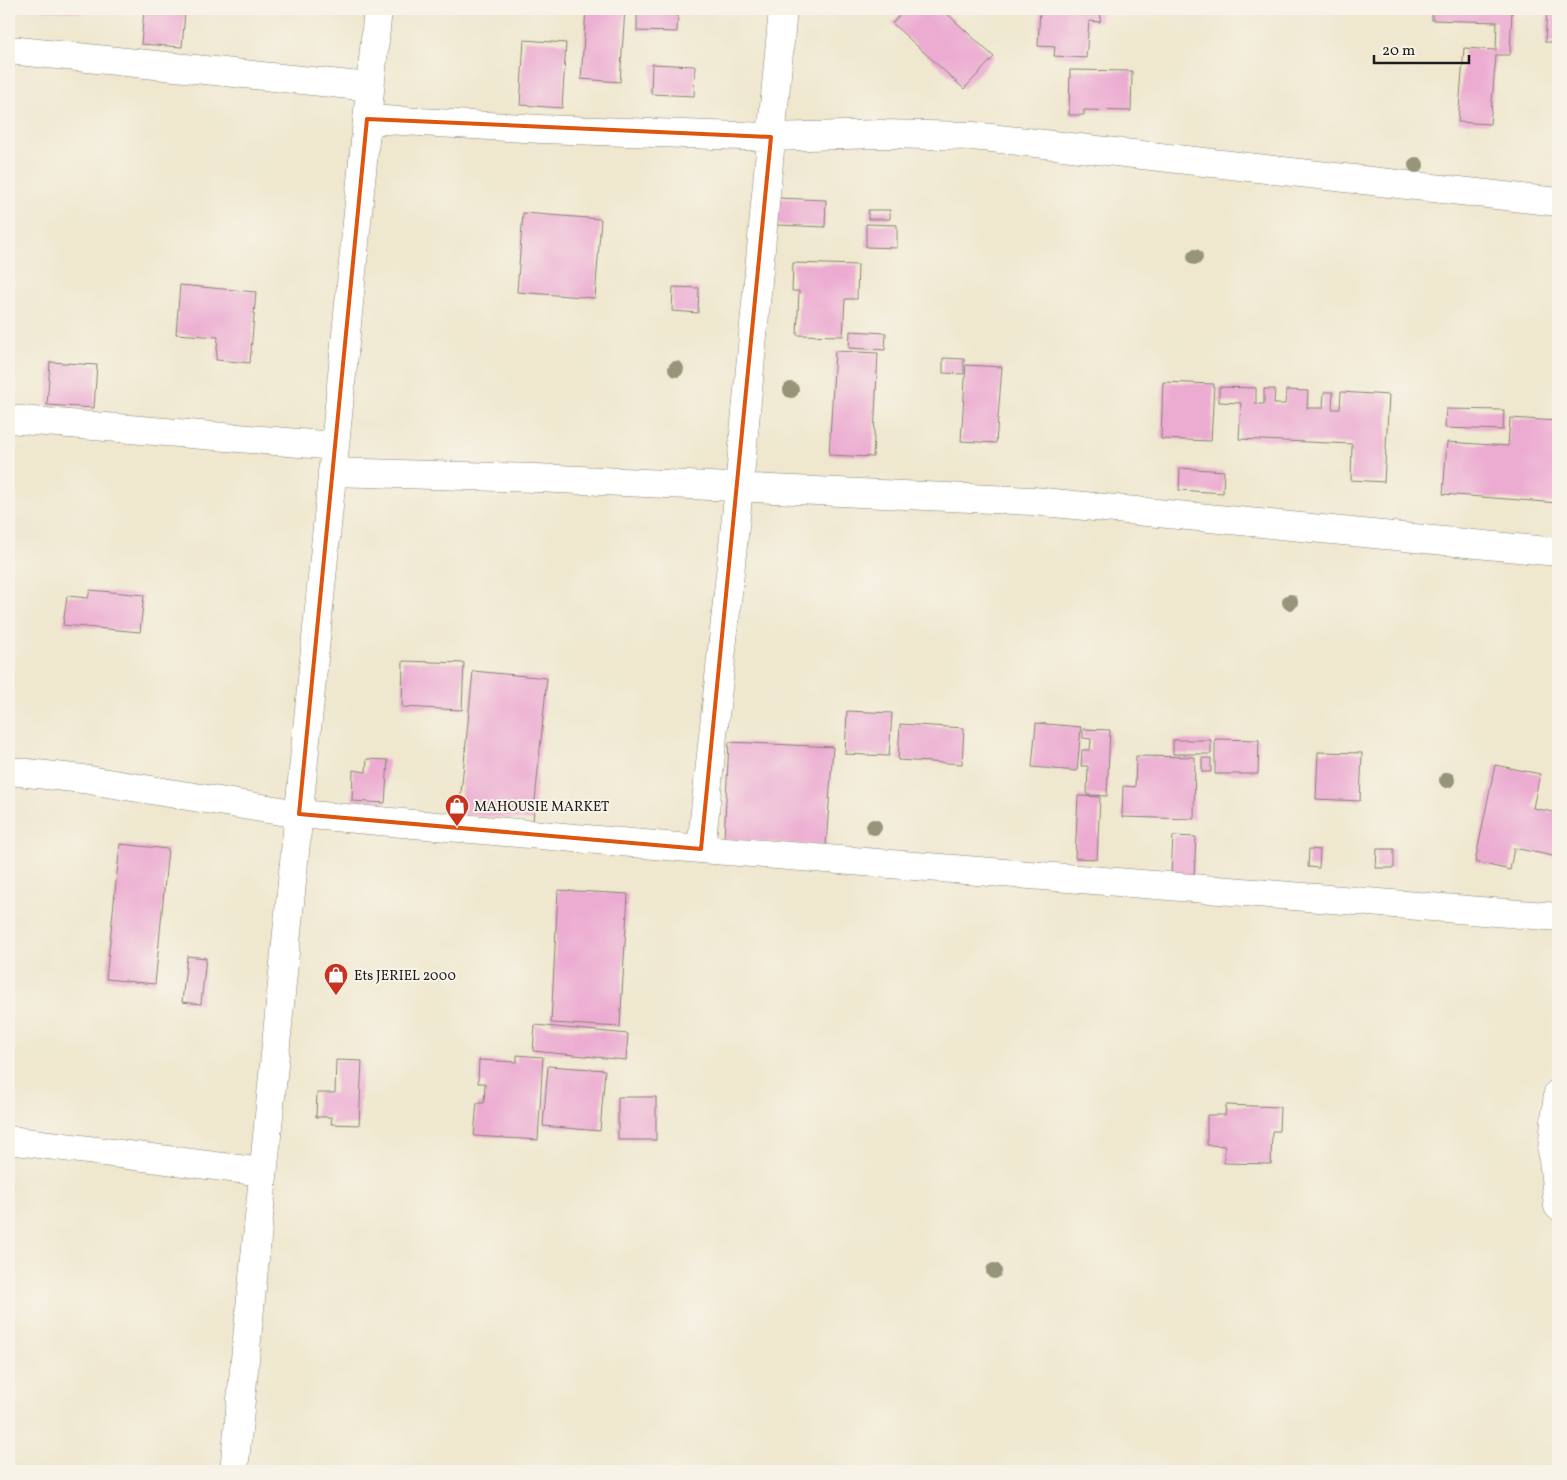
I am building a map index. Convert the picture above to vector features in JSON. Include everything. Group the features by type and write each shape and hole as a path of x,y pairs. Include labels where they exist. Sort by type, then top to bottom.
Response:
{"street":[{"path":"234,1471 378,9"},
{"path":"701,849 739,488 783,9"},
{"path":"9,50 370,87"},
{"path":"367,119 541,129 771,137 881,134 972,136 1558,202"},
{"path":"9,419 333,459 536,478 1033,501 1558,552"},
{"path":"9,771 83,779 299,814 701,849 1558,917"},
{"path":"1558,1093 1552,1150 1558,1206"},
{"path":"9,1140 263,1172"}],"highlighted area":[{"path":"367,119 771,137 701,849 299,814"}],"building":[{"path":"83,9 83,13 43,10"},
{"path":"586,9 625,9 620,82 581,79"},
{"path":"905,9 942,9 994,57 964,89 892,23"},
{"path":"1040,9 1101,9 1100,22 1089,21 1086,58 1054,56 1055,47 1038,46"},
{"path":"1432,9 1512,9 1510,55 1496,55 1490,124 1458,122 1464,48 1496,50 1497,22 1432,20"},
{"path":"1547,9 1558,9 1558,42 1545,42"},
{"path":"144,10 185,13 182,47 141,44"},
{"path":"637,10 678,11 677,32 637,31"},
{"path":"524,40 566,43 562,108 520,105"},
{"path":"652,64 695,66 694,96 651,94"},
{"path":"1070,70 1132,71 1131,111 1084,110 1084,115 1069,115"},
{"path":"778,198 826,200 825,227 777,225"},
{"path":"868,210 890,210 890,219 868,219"},
{"path":"523,213 601,219 595,298 517,292"},
{"path":"866,224 897,225 897,248 866,247"},
{"path":"793,263 858,265 857,299 845,299 843,336 797,335 799,291 792,291"},
{"path":"180,285 256,292 250,363 216,360 218,337 176,334"},
{"path":"673,287 699,288 698,313 672,311"},
{"path":"850,331 886,333 885,350 849,348"},
{"path":"835,351 878,353 873,457 829,455"},
{"path":"943,358 964,359 964,374 943,373"},
{"path":"50,362 97,365 94,408 47,405"},
{"path":"966,365 1002,367 996,443 961,441"},
{"path":"1163,382 1214,384 1211,441 1161,439"},
{"path":"1219,387 1256,388 1256,404 1264,404 1264,389 1275,389 1274,404 1285,404 1286,390 1308,391 1307,408 1323,408 1324,392 1333,392 1332,409 1340,409 1341,392 1389,395 1384,482 1351,480 1352,444 1239,439 1241,403 1219,402"},
{"path":"1446,409 1504,410 1503,430 1445,428"},
{"path":"1510,418 1558,421 1558,503 1443,494 1447,442 1508,446"},
{"path":"1180,468 1224,471 1223,493 1179,490"},
{"path":"90,590 144,595 140,632 63,625 67,596 88,598"},
{"path":"403,661 464,663 462,710 402,707"},
{"path":"473,671 547,678 533,821 459,814"},
{"path":"847,711 892,713 889,756 845,754"},
{"path":"1036,723 1081,727 1077,771 1032,767"},
{"path":"900,724 964,728 962,764 898,760"},
{"path":"1083,729 1110,730 1107,796 1087,795 1088,766 1081,766 1082,750 1090,750 1091,739 1083,738"},
{"path":"1215,739 1259,740 1258,774 1215,774"},
{"path":"1173,740 1211,740 1211,754 1173,754"},
{"path":"729,742 833,747 826,846 724,839"},
{"path":"1318,752 1362,753 1360,801 1316,799"},
{"path":"1136,756 1195,757 1194,819 1122,817 1123,786 1135,787"},
{"path":"1202,758 1211,758 1211,772 1202,772"},
{"path":"367,759 388,760 385,803 352,801 353,770 366,772"},
{"path":"1495,765 1540,774 1533,808 1558,813 1558,857 1514,848 1510,870 1475,862"},
{"path":"1078,796 1100,797 1097,859 1075,858"},
{"path":"1173,836 1196,837 1194,877 1171,875"},
{"path":"120,844 168,849 155,984 106,979"},
{"path":"1309,849 1320,850 1319,868 1308,867"},
{"path":"1377,849 1394,849 1394,868 1376,868"},
{"path":"558,890 628,894 620,1027 551,1023"},
{"path":"187,956 206,958 201,1004 182,1002"},
{"path":"535,1025 628,1034 626,1060 533,1051"},
{"path":"517,1055 543,1057 538,1140 474,1136 477,1103 484,1103 485,1083 478,1083 479,1060 517,1062"},
{"path":"336,1060 362,1061 359,1125 331,1124 332,1117 316,1117 317,1093 335,1093"},
{"path":"548,1066 605,1070 600,1131 543,1126"},
{"path":"618,1097 656,1097 656,1140 618,1140"},
{"path":"1226,1105 1280,1107 1279,1131 1272,1131 1271,1164 1224,1163 1225,1146 1207,1145 1207,1115 1225,1115"}],"place":[{"name":"MAHOUSIE MARKET","path":"457,827"},
{"name":"Ets JERIEL 2000","path":"336,996"}]}
